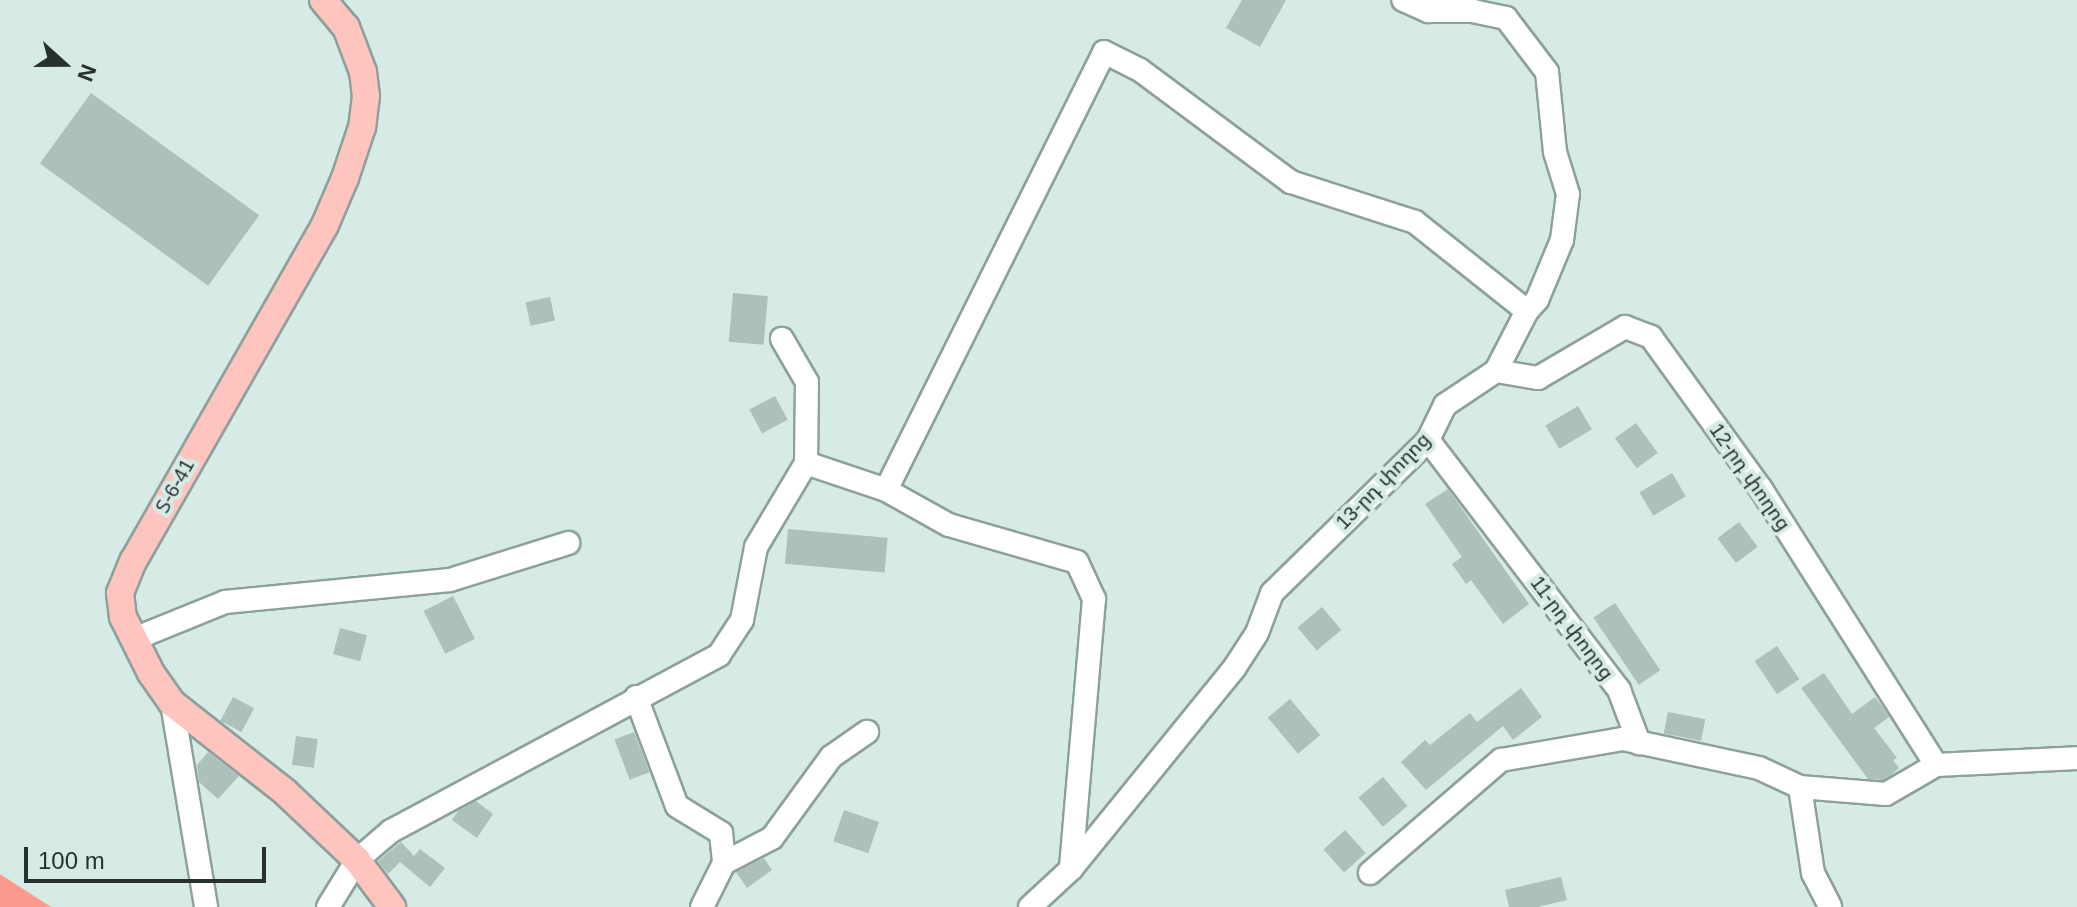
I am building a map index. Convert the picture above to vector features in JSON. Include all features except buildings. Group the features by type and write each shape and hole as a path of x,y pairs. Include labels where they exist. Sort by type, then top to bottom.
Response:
{"main road":[{"name":"Տ-6-41","path":"323,0 346,27 363,72 366,96 362,127 345,178 325,225 133,561 120,593 123,617 172,703 285,792 357,860 392,907"}],"street":[{"name":"13-րդ փողոց","path":"1030,907 1071,869 1235,667 1257,633 1272,593 1428,440 1445,405 1496,371 1527,311 1537,300 1562,240 1568,194 1555,152 1547,72 1506,18 1474,11 1428,11 1403,0"},
{"path":"886,490 1104,52 1140,70 1291,182 1415,222 1527,311"},
{"name":"12-րդ փողոց","path":"1496,371 1538,378 1625,327 1651,337 1761,489 1936,765"},
{"path":"328,907 357,860 391,831 719,655 742,620 756,547 806,463 807,382 782,339"},
{"name":"11-րդ փողոց","path":"1428,440 1619,690 1639,743"},
{"path":"806,463 886,490 949,525 1077,562 1094,599 1071,869"},
{"path":"134,639 225,602 450,580 568,543"},
{"path":"636,697 677,806 721,833 724,863 702,907"},
{"path":"172,703 206,907"},
{"path":"724,863 772,838 831,757 867,732"},
{"path":"1370,873 1501,760 1623,739 1759,768 1800,787 1886,794 1936,765 2077,758"},
{"path":"1800,787 1813,873 1830,907"}],"shaded area":[{"path":"0,874 51,907 0,907"}]}
